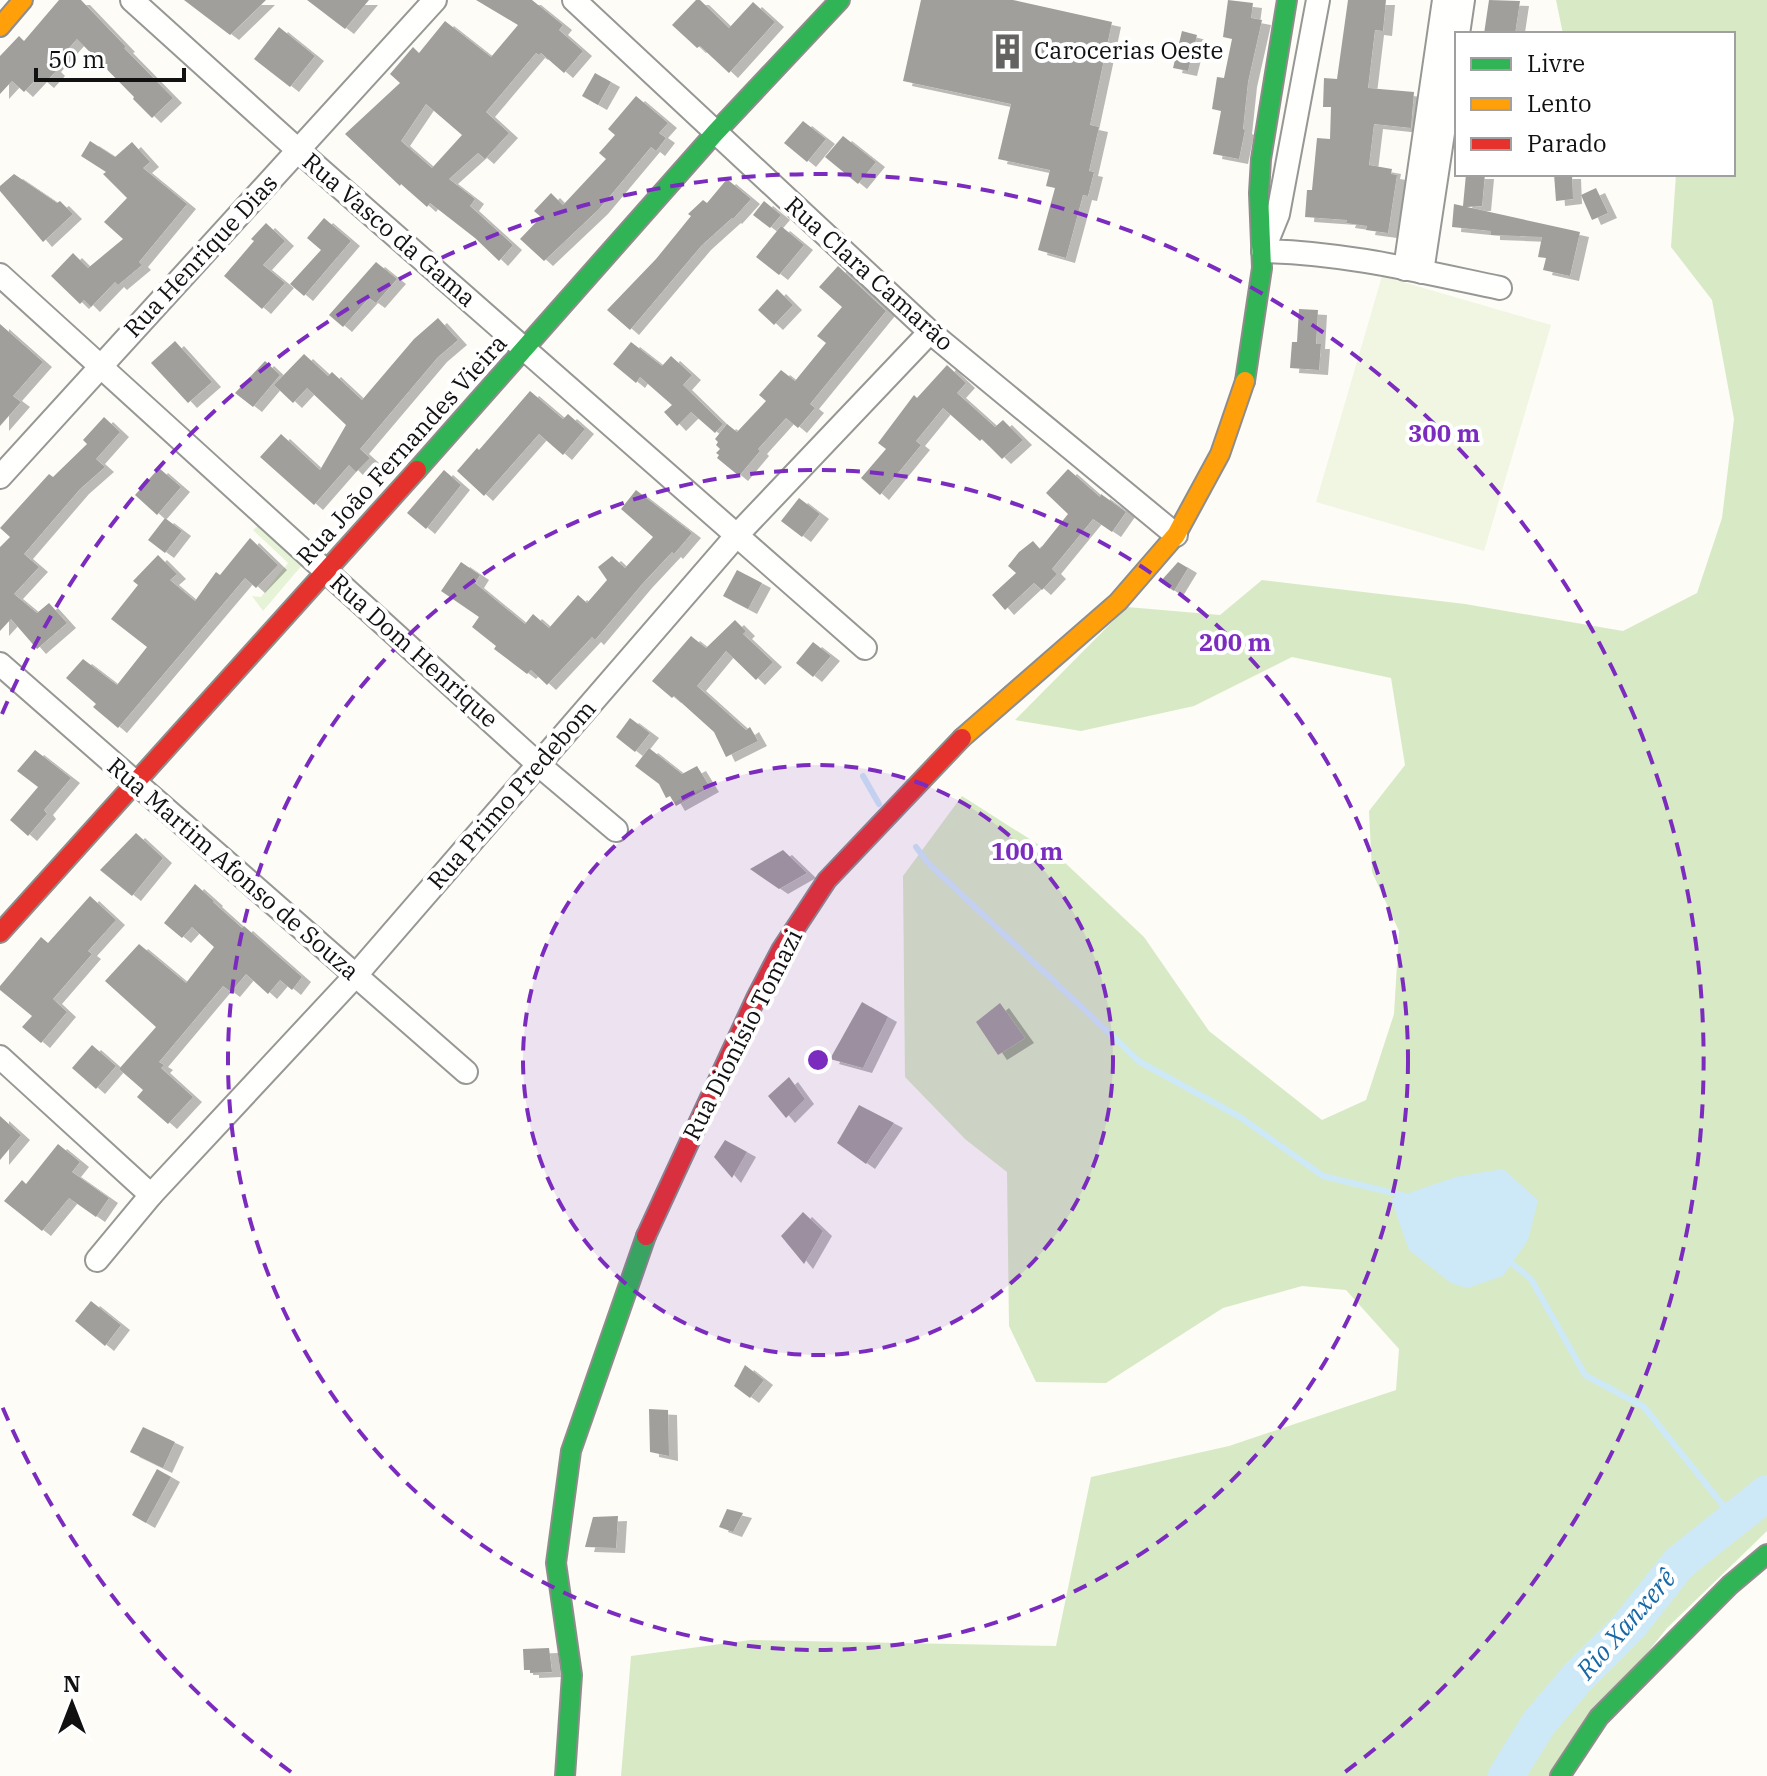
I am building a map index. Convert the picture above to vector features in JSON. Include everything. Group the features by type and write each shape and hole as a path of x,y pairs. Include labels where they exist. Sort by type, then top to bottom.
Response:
{"street":[{"path":"0,27 23,0"},
{"name":"Rua Vasco da Gama","path":"132,0 299,151 865,648"},
{"name":"Rua Henrique Dias","path":"0,477 435,0"},
{"name":"Rua Clara Camarão","path":"574,0 930,332 1176,535"},
{"name":"Rua João Fernandes Vieira","path":"0,933 526,349 715,133 840,0"},
{"name":"Rua Dionísio Tomazi","path":"1263,251 1257,213 1259,179 1287,0"},
{"name":"Rua Dionísio Tomazi","path":"565,1776 572,1675 556,1563 571,1451 651,1223 756,998 781,950 827,880 951,747 1118,602 1176,535 1220,454 1244,391 1263,251 1278,214 1318,0"},
{"path":"1414,270 1444,0"},
{"path":"1458,32 1463,0"},
{"path":"1414,270 1455,51"},
{"path":"1263,251 1287,251 1414,270 1500,288"},
{"name":"Rua Dom Henrique","path":"0,275 539,765 616,830"},
{"name":"Rua Primo Predebom","path":"97,1260 151,1195 356,975 737,535 930,332"},
{"name":"Rua Martim Afonso de Souza","path":"0,664 466,1072"},
{"path":"0,1057 151,1195"},
{"path":"1560,1776 1599,1717 1720,1595 1767,1554"}],"green space":[{"path":"1556,0 1767,0 1767,1531 1667,1628 1550,1776 621,1776 631,1656 751,1640 1056,1646 1091,1477 1229,1446 1396,1390 1399,1349 1346,1290 1302,1286 1223,1308 1106,1383 1036,1382 1009,1326 1007,1172 965,1139 905,1077 903,876 962,796 1061,859 1144,937 1209,1031 1322,1120 1366,1100 1394,1014 1399,931 1372,872 1369,811 1405,765 1391,678 1292,657 1194,706 1081,731 1015,720 1127,607 1220,615 1262,580 1465,604 1623,631 1697,593 1722,518 1734,419 1712,300 1671,247 1676,176 1735,176 1735,32 1563,32"},
{"path":"1382,276 1551,325 1484,551 1316,502"},
{"path":"259,525 303,564 263,611 252,596 261,597 288,563 253,530"}],"water":[{"path":"1503,1169 1538,1200 1528,1240 1503,1276 1467,1288 1451,1283 1409,1250 1391,1199 1456,1177"}],"building":[{"path":"59,0 81,0 173,98 152,118 77,39 52,67 56,71 45,83 38,77 24,92 12,81 0,94 0,56 19,36 24,41"},
{"path":"184,0 266,0 230,35"},
{"path":"307,0 369,0 345,29"},
{"path":"476,0 532,0 563,25 559,30 583,51 564,73 541,53 536,53 486,112 509,133 485,159 478,153 449,179 475,199 470,206 513,245 499,261 430,203 427,207 400,186 345,134 400,83 390,74 413,47 419,53 445,21 491,57 518,25","holes":["426,104 462,135 432,168 401,141"]},
{"path":"696,0 700,0 729,28 753,2 775,22 729,73 672,25"},
{"name":"Carocerias Oeste","path":"921,0 1013,0 1112,22 1090,125 1099,127 1089,171 1094,172 1088,196 1083,195 1066,258 1038,250 1055,188 1046,186 1050,170 998,159 1011,104 903,81"},
{"path":"1228,0 1253,3 1251,18 1262,20 1248,82 1245,130 1239,159 1213,154 1221,111 1212,109 1217,77 1224,78 1232,39 1223,37"},
{"path":"1348,0 1386,0 1383,31 1375,30 1368,88 1414,92 1411,128 1374,124 1369,165 1392,169 1391,174 1397,175 1388,233 1366,230 1367,226 1346,223 1347,220 1305,217 1307,190 1312,190 1317,138 1330,139 1331,107 1323,107 1324,78 1337,79"},
{"path":"1489,0 1520,1 1515,32 1484,32"},
{"path":"279,27 315,56 290,87 254,59"},
{"path":"1182,31 1197,35 1188,71 1173,68"},
{"path":"595,73 611,82 598,105 582,96"},
{"path":"636,96 668,123 659,133 666,138 656,151 651,147 599,209 544,261 520,239 541,217 534,211 551,193 563,205 606,159 599,153 615,135 608,129"},
{"path":"803,121 826,139 807,162 784,143"},
{"path":"843,136 876,162 858,184 825,157"},
{"path":"90,141 115,157 132,142 150,162 143,168 187,204 139,262 142,265 118,285 115,282 91,307 84,300 80,304 51,276 73,253 88,268 123,239 104,222 127,198 103,174 106,172 81,156"},
{"path":"14,174 57,203 60,201 73,214 43,242 0,191 0,186"},
{"path":"1466,176 1485,176 1482,206 1467,207 1580,232 1570,276 1543,270 1546,258 1538,257 1542,237 1491,235 1491,231 1452,227 1454,204 1463,206"},
{"path":"1554,176 1572,176 1573,199 1556,201"},
{"path":"727,179 751,199 702,245 630,330 607,310 656,259 691,216 688,214 703,200 707,203"},
{"path":"1596,188 1608,213 1592,220 1581,195"},
{"path":"764,201 781,215 770,228 753,215"},
{"path":"324,218 351,241 304,296 290,284 321,250 307,238"},
{"path":"266,223 285,241 263,265 285,283 262,309 224,276"},
{"path":"781,226 804,245 779,275 756,257"},
{"path":"376,262 397,279 376,303 369,298 343,327 329,315"},
{"path":"838,266 886,311 810,404 815,408 798,428 786,418 739,476 717,458 719,455 716,453 720,449 715,439 727,424 737,432 766,401 759,395 781,370 795,381 826,343 817,336 842,307 819,287"},
{"path":"777,289 793,305 774,325 758,310"},
{"path":"1299,309 1318,310 1316,344 1321,344 1319,370 1290,368 1292,342 1297,342"},
{"path":"438,318 458,340 438,357 360,449 370,458 356,472 349,465 314,505 260,457 281,434 320,470 346,425 307,388 293,403 274,385 304,354 328,376 332,372 362,400 414,339"},
{"path":"0,324 43,362 13,396 21,402 0,426"},
{"path":"175,341 212,382 188,403 151,363"},
{"path":"631,342 662,366 671,356 692,375 683,385 723,424 715,433 691,412 677,426 664,412 672,405 640,377 636,383 613,364"},
{"path":"265,361 280,375 253,407 235,393"},
{"path":"947,365 966,383 957,393 995,427 1003,420 1023,440 1002,459 943,408 916,441 921,445 880,495 861,478 886,449 878,443 914,395 917,398"},
{"path":"530,391 563,419 568,414 585,429 563,455 539,434 484,496 457,471"},
{"path":"104,417 120,432 96,459 105,467 80,489 24,554 39,567 14,594 37,613 49,603 67,623 37,649 11,619 0,631 0,547 10,537 0,528 49,474 53,477 87,444 83,440"},
{"path":"159,468 181,487 157,515 135,495"},
{"path":"1068,469 1100,497 1101,494 1126,512 1112,532 1093,519 1052,569 1057,574 1042,590 1034,583 1005,610 992,595 1016,573 1008,566 1033,541 1040,549 1068,514 1046,493"},
{"path":"444,470 461,485 426,529 407,513"},
{"path":"636,490 692,533 643,583 595,640 592,637 547,685 531,670 527,674 494,649 496,646 472,627 479,617 441,591 461,562 480,575 475,583 525,624 533,614 549,628 578,595 587,603 607,580 598,567 612,556 625,568 653,537 621,509"},
{"path":"799,498 820,514 802,537 781,521"},
{"path":"165,518 182,531 165,553 148,540"},
{"path":"250,538 278,565 256,588 245,578 118,728 66,678 83,659 117,685 147,647 111,619 138,585 133,581 158,555 177,574 170,580 195,601 216,572 220,575"},
{"path":"1178,562 1188,568 1174,591 1160,582"},
{"path":"737,570 762,583 748,609 723,596"},
{"path":"735,620 746,631 743,634 773,662 756,680 726,651 697,686 746,730 750,727 758,741 726,757 714,732 652,681 691,636 706,648"},
{"path":"813,642 831,656 813,677 796,663"},
{"path":"630,718 650,733 635,752 616,737"},
{"path":"649,748 682,774 697,766 710,787 676,806 670,796 666,798 659,784 635,766"},
{"path":"35,750 71,778 44,810 47,814 28,836 10,820 38,787 17,771"},
{"path":"136,833 163,858 132,896 100,870"},
{"path":"783,850 807,873 779,889 750,869"},
{"path":"195,884 302,977 292,990 280,980 268,994 246,974 231,992 223,986 159,1062 164,1065 161,1068 193,1097 168,1124 137,1097 143,1090 119,1069 156,1027 105,981 139,944 186,983 214,947 192,927 182,938 164,923"},
{"path":"90,896 116,920 88,951 92,954 53,999 67,1012 41,1043 22,1027 32,1016 0,990 0,986 41,937 48,943"},
{"path":"862,1002 888,1017 863,1068 830,1059"},
{"path":"1000,1003 1025,1038 998,1055 976,1022"},
{"path":"92,1045 116,1066 96,1089 72,1068"},
{"path":"789,1077 805,1099 786,1118 768,1096"},
{"path":"859,1105 894,1123 866,1164 837,1143"},
{"path":"0,1116 21,1135 0,1160"},
{"path":"725,1140 747,1152 732,1178 714,1157"},
{"path":"58,1144 80,1162 72,1172 109,1198 96,1217 69,1198 42,1231 4,1201 22,1180 26,1184"},
{"path":"803,1212 823,1231 804,1264 781,1236"},
{"path":"91,1301 121,1325 105,1346 75,1321"},
{"path":"745,1365 764,1380 750,1398 734,1386"},
{"path":"649,1409 668,1410 669,1456 650,1452"},
{"path":"143,1427 175,1442 163,1468 130,1452"},
{"path":"157,1469 171,1477 146,1523 132,1515"},
{"path":"727,1509 743,1513 733,1532 719,1527"},
{"path":"618,1516 616,1548 585,1547 593,1517"},
{"path":"549,1648 552,1672 530,1673 530,1670 524,1670 523,1649"}],"waterway":[{"path":"863,776 879,804"},
{"path":"916,847 928,863 1140,1062 1240,1117 1323,1176 1410,1197"},
{"path":"1508,1260 1531,1279 1585,1375 1644,1407 1734,1519"},
{"name":"Rio Xanxerê","path":"1506,1776 1539,1723 1577,1678 1629,1626 1679,1563 1767,1493"}],"traffic: fast":[{"path":"417,470 715,133 840,0"},
{"path":"1245,381 1262,268 1261,159 1287,0"},
{"path":"565,1776 572,1675 556,1563 571,1451 646,1236"},
{"path":"1560,1776 1599,1717 1730,1585 1767,1554"}],"traffic: slow":[{"path":"0,27 23,0"},
{"path":"962,738 1118,602 1176,535 1220,454 1245,381"}],"traffic: jam":[{"path":"0,933 417,470"},
{"path":"646,1236 781,950 827,880 962,738"}],"place":[{"name":"Carocerias Oeste","path":"1008,51"}]}
